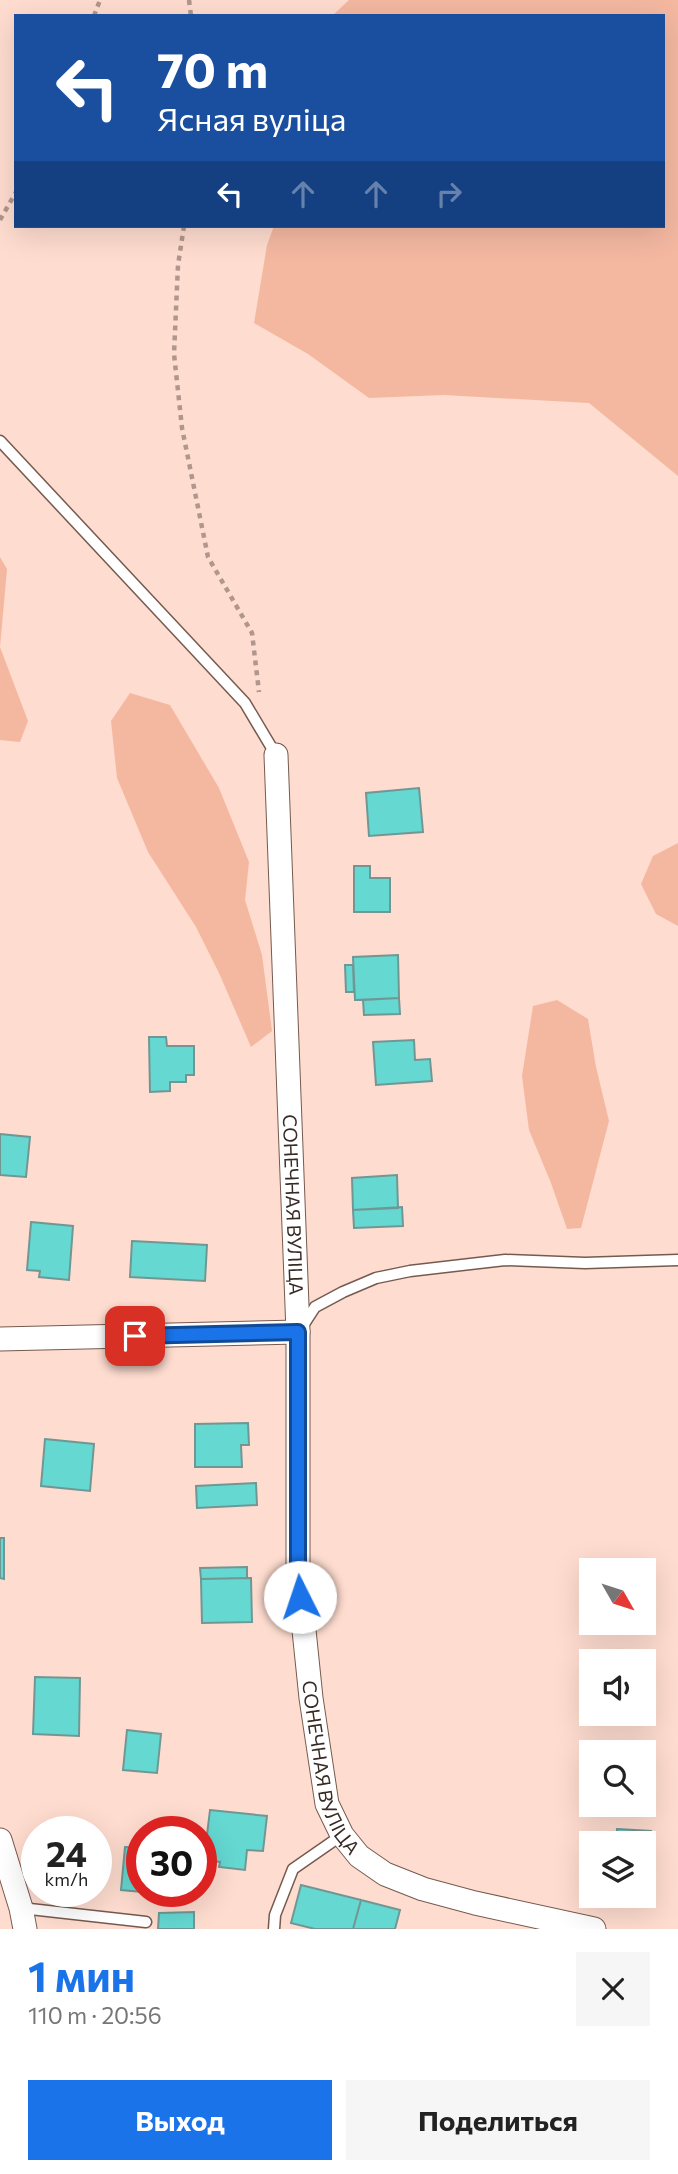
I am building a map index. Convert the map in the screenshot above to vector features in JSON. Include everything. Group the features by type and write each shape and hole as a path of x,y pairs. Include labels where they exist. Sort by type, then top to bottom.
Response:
{"street":[{"name":"СОНЕЧНАЯ ВУЛІЦА","path":"276,755 298,1332 298,1572 311,1698 327,1804 342,1835 359,1856 385,1874 423,1889 475,1903 594,1929"},
{"path":"0,1339 298,1332"},
{"path":"0,1840 23,1918"}],"lane":[{"path":"0,441 245,703 276,755"},
{"path":"298,1332 315,1307 376,1278 410,1271 505,1260 585,1263 678,1261"},
{"path":"274,1929 275,1915 293,1869 342,1835"},
{"path":"23,1918 146,1922"}],"path":[{"path":"0,220 14,196"},
{"path":"184,228 178,265 174,354 182,428 208,557 252,633 259,693 245,703"}],"shaded area":[{"path":"349,0 678,0 678,476 589,403 444,395 369,398 308,354 254,323 267,245 273,228 665,228 665,14 334,14"},
{"path":"0,557 7,569 0,647"},
{"path":"0,647 28,721 20,742 0,740"},
{"path":"130,693 170,705 219,788 249,862 245,900 262,955 272,1031 251,1047 196,927 148,852 117,778 111,721"},
{"path":"678,843 678,926 656,914 641,884 653,856"},
{"path":"557,1000 588,1019 609,1121 581,1228 567,1229 529,1130 522,1076 533,1006"}],"building":[{"path":"419,788 423,832 369,836 366,793"},
{"path":"354,866 370,866 370,878 390,878 390,912 354,912"},
{"path":"398,955 399,998 355,1000 353,957"},
{"path":"345,965 353,965 354,992 346,992"},
{"path":"399,998 400,1014 364,1015 363,1000"},
{"path":"149,1037 166,1037 167,1046 194,1046 194,1075 186,1075 186,1082 170,1082 170,1091 150,1092"},
{"path":"414,1040 415,1060 430,1059 432,1081 376,1085 373,1042"},
{"path":"0,1134 30,1137 26,1177 0,1175"},
{"path":"397,1175 398,1208 353,1210 352,1178"},
{"path":"402,1207 403,1226 354,1228 353,1210"},
{"path":"31,1222 73,1226 69,1280 39,1277 40,1271 27,1270"},
{"path":"132,1241 207,1245 205,1281 130,1277"},
{"path":"248,1423 249,1445 241,1445 242,1467 195,1467 195,1424"},
{"path":"45,1439 94,1444 90,1491 41,1486"},
{"path":"256,1483 257,1505 197,1508 196,1486"},
{"path":"0,1538 4,1538 4,1579 0,1578"},
{"path":"247,1567 247,1578 201,1579 200,1568"},
{"path":"251,1578 252,1622 202,1623 201,1579"},
{"path":"35,1677 80,1678 79,1736 33,1734"},
{"path":"127,1730 161,1734 157,1773 123,1770"},
{"path":"210,1810 267,1816 263,1851 247,1850 245,1870 219,1867 217,1816 209,1816"},
{"path":"617,1829 651,1831 617,1831"},
{"path":"125,1847 126,1847 126,1890 121,1890"},
{"path":"301,1885 361,1900 353,1929 315,1929 291,1923"},
{"path":"361,1900 400,1910 395,1929 353,1929"},
{"path":"194,1912 194,1929 158,1929 159,1913"}],"route":[{"path":"135,1336 298,1332 300,1597"}]}
